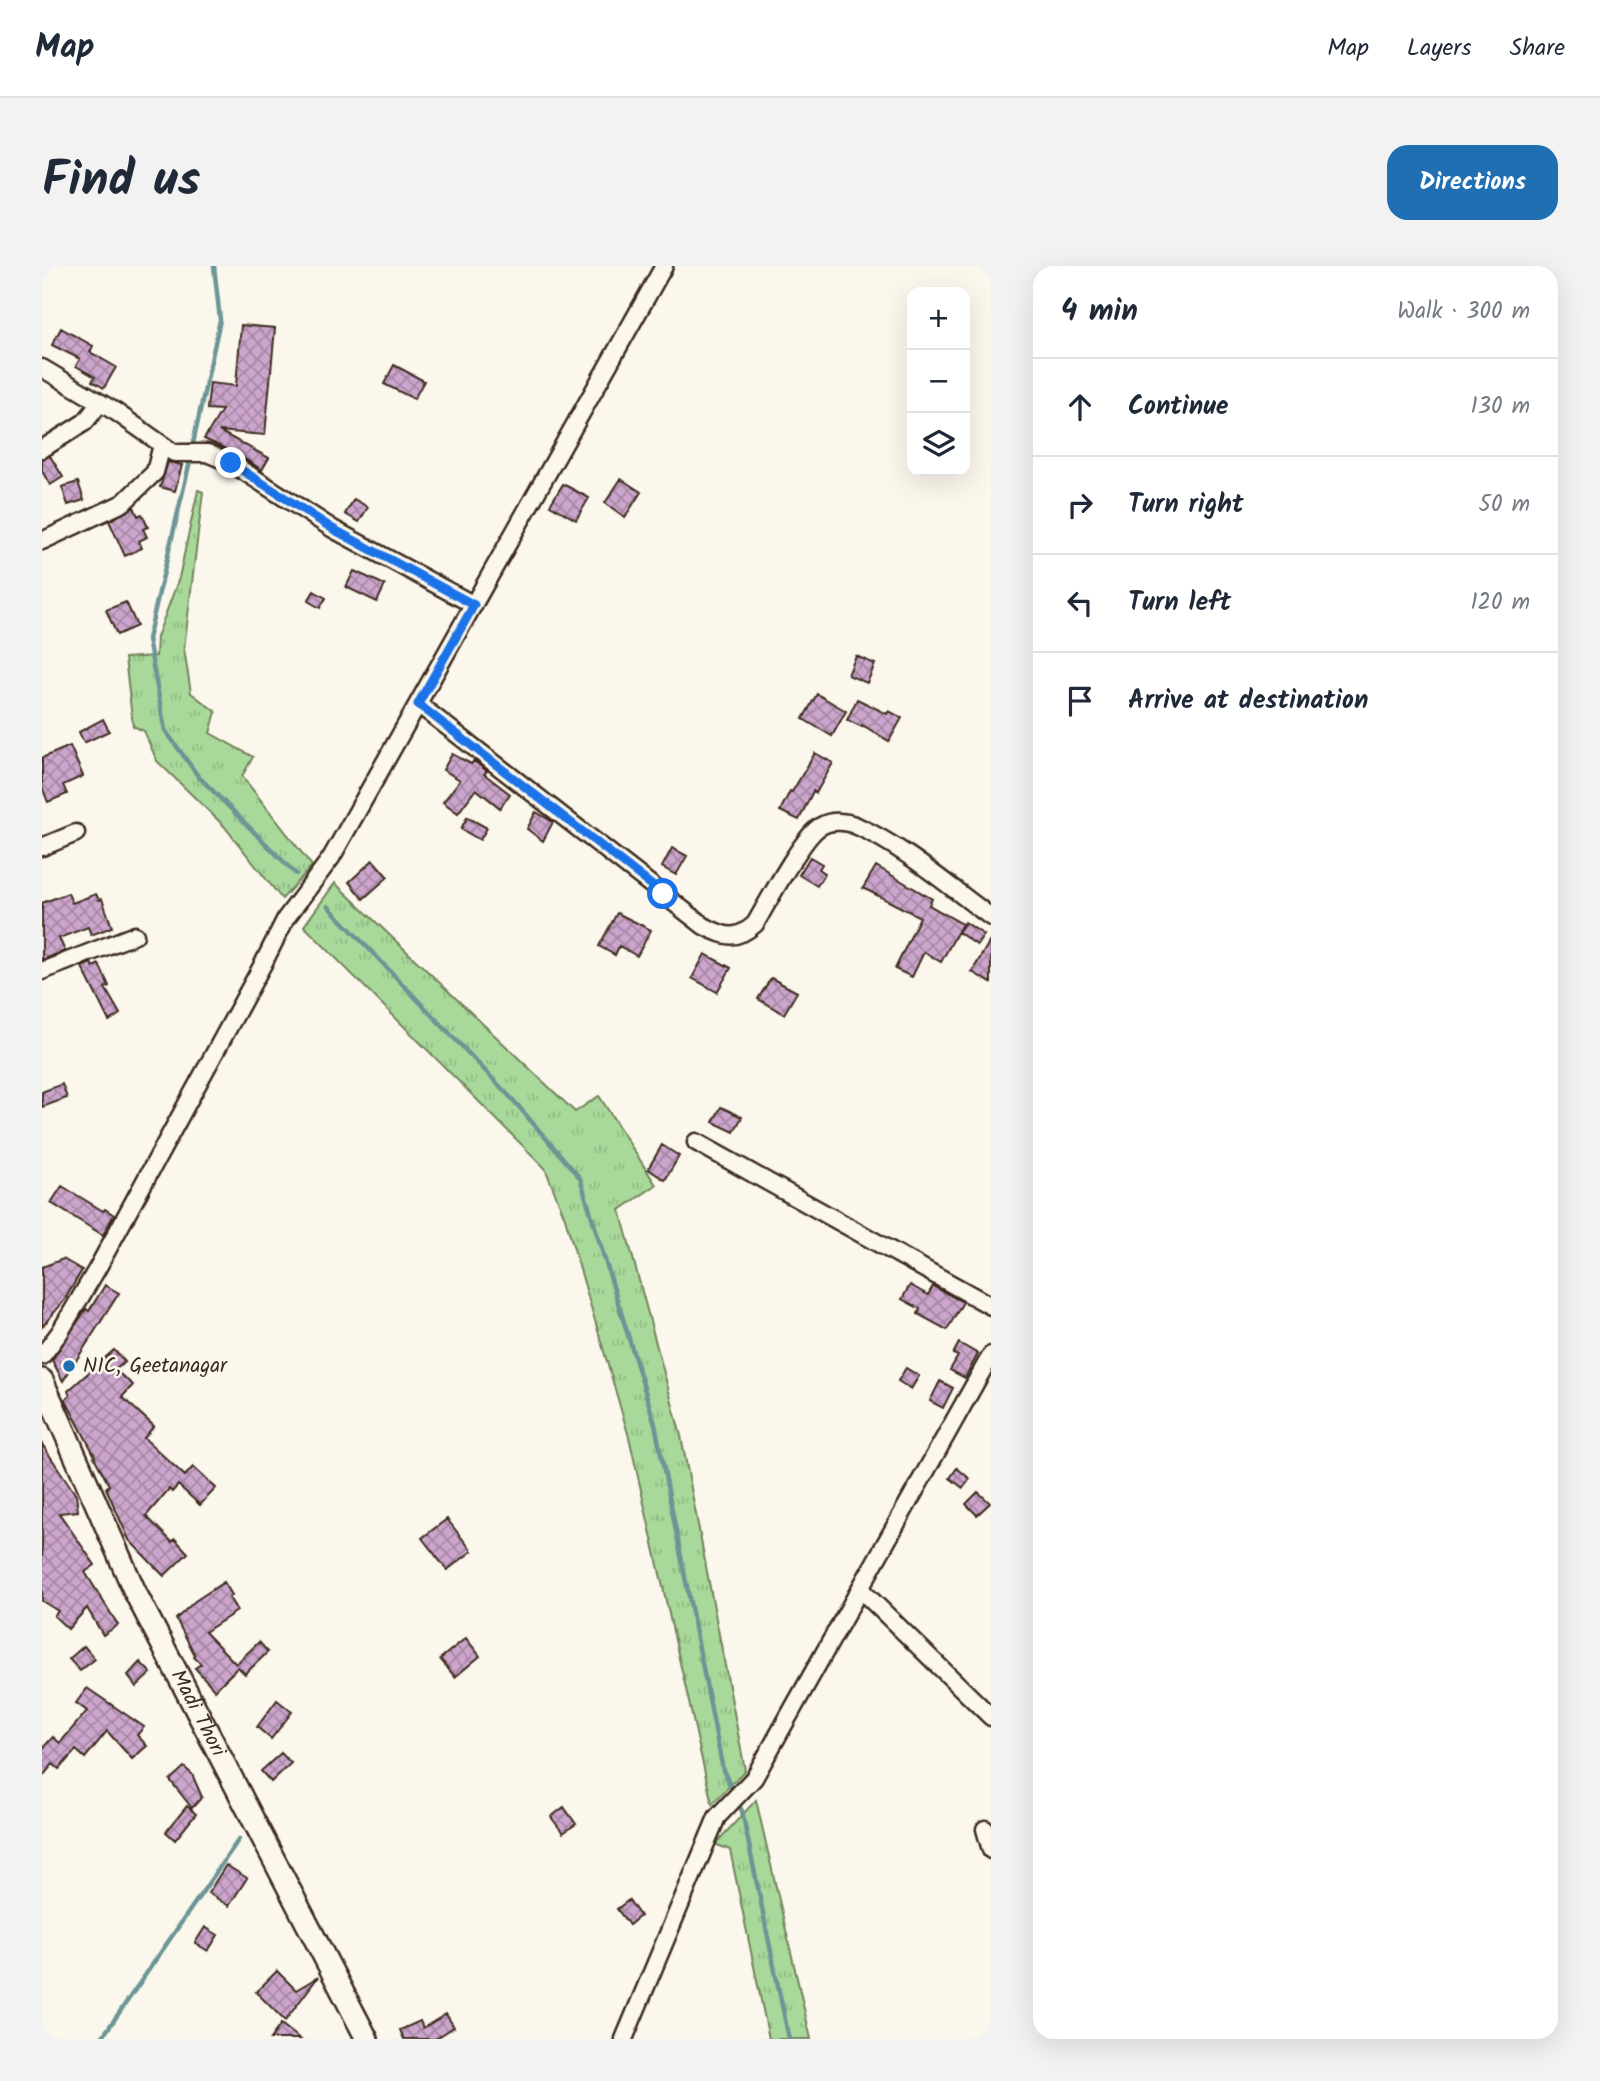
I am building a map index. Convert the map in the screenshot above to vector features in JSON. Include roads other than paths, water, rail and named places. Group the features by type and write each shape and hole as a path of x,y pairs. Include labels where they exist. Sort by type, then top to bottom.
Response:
{"main road":[{"name":"Madi Thori","path":"43,1386 135,1592 367,2039"}],"street":[{"path":"42,1356 60,1332 97,1269 286,918 331,858 664,266"},
{"path":"42,368 168,449 207,453 231,463 333,529 474,605"},
{"path":"42,449 85,422 100,403"},
{"path":"42,541 123,503 155,472 168,449"},
{"path":"418,704 704,926 720,934 745,934 755,924 805,842 820,826 837,822 855,825 903,853 991,918"},
{"path":"42,848 76,834"},
{"path":"42,971 135,935"},
{"path":"696,1142 991,1306"},
{"path":"624,2039 717,1817 754,1778 991,1355"},
{"path":"860,1589 991,1717"},
{"path":"985,1829 991,1850"}],"waterway":[{"path":"192,448 220,320 214,266"},
{"path":"191,457 148,639 165,730 198,776 296,874"},
{"path":"328,906 513,1100 580,1178 655,1424 723,1770 734,1793"},
{"path":"737,1801 742,1811 789,2039"},
{"path":"101,2039 239,1839"}],"place":[{"name":"NIC, Geetanagar","path":"69,1366"}]}
